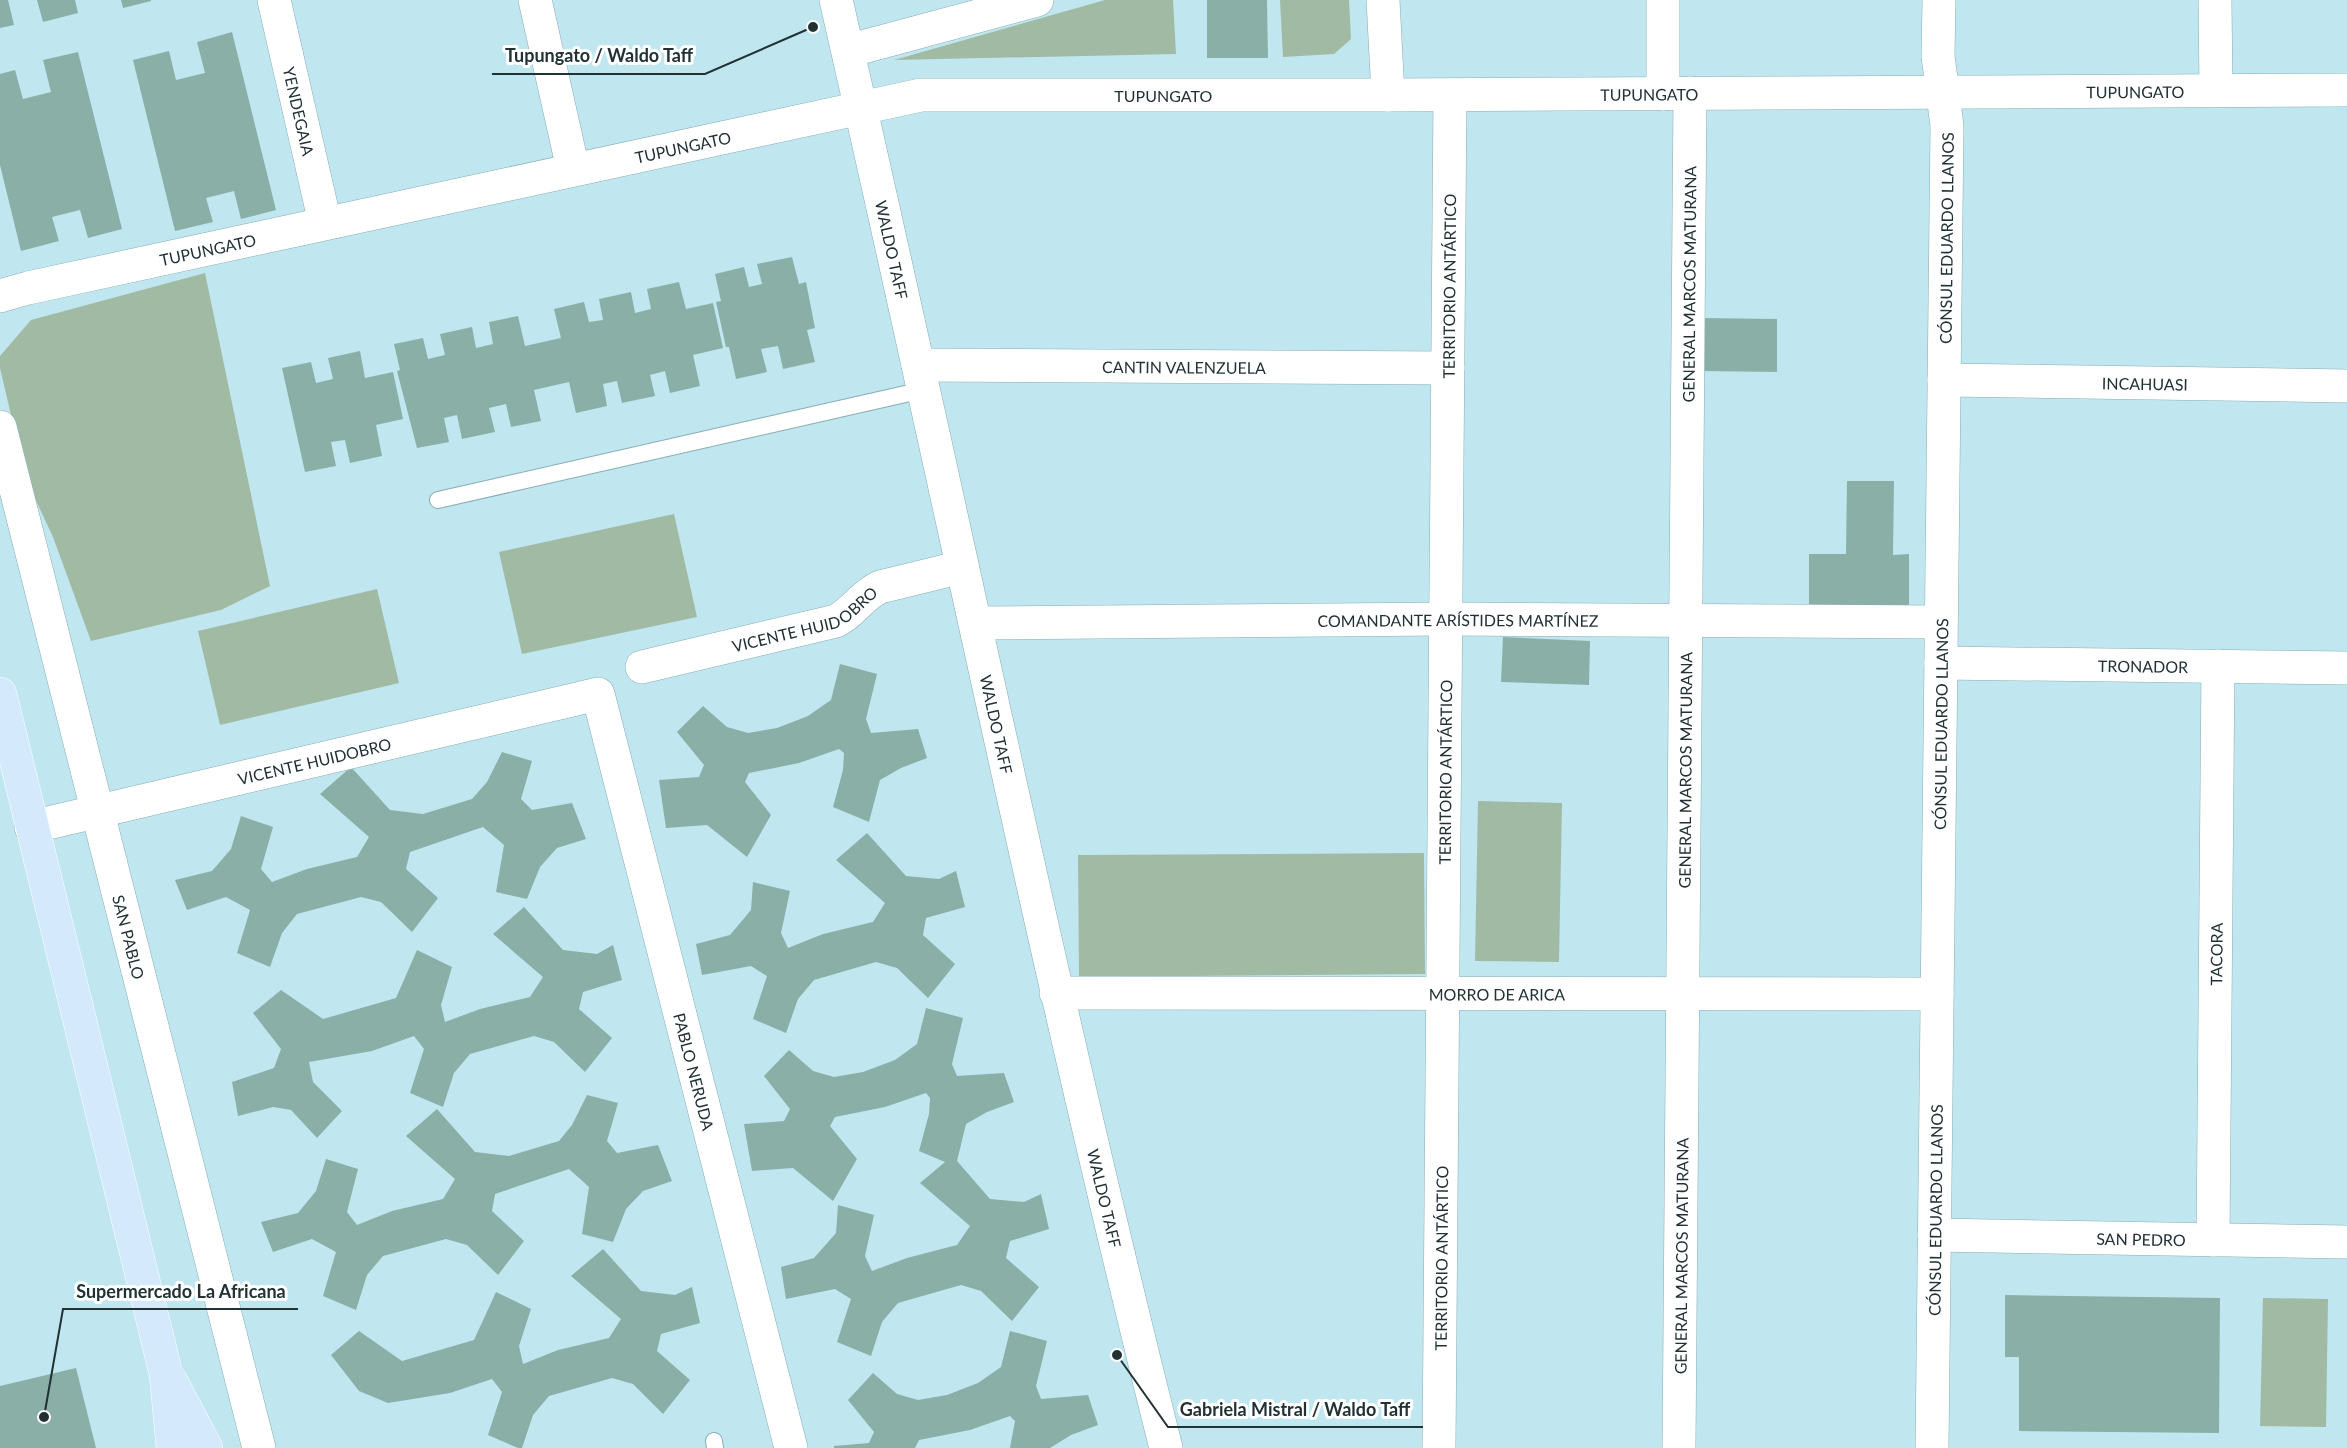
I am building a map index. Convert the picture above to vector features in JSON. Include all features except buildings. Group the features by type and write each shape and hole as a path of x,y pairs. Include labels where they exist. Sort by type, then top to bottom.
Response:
{"main road":[{"path":"2,711 166,1374 173,1448"},
{"path":"166,1374 188,1410 206,1448"}],"street":[{"name":"YENDEGAIA","path":"274,0 325,223"},
{"path":"535,0 573,169"},
{"name":"WALDO TAFF","path":"836,0 1056,993 1119,1264 1166,1448"},
{"path":"848,51 1037,0"},
{"path":"1383,0 1389,95"},
{"name":"GENERAL MARCOS MATURANA","path":"1664,0 1677,93 1686,621 1679,1448"},
{"name":"CÓNSUL EDUARDO LLANOS","path":"1932,1448 1947,126 1938,56 1939,0"},
{"path":"2215,0 2216,90"},
{"path":"2272,90 2347,72"},
{"name":"TUPUNGATO","path":"0,296 325,223 921,95 944,93 1389,95 2347,90"},
{"name":"TERRITORIO ANTÁRTICO","path":"1439,1448 1450,94"},
{"name":"CANTIN VALENZUELA","path":"921,378 1448,368"},
{"name":"INCAHUASI","path":"1944,380 2347,386"},
{"name":"SAN PABLO","path":"0,427 259,1448"},
{"name":"VICENTE HUIDOBRO","path":"642,667 836,621 849,614 868,592 962,567"},
{"name":"COMANDANTE ARÍSTIDES MARTÍNEZ","path":"975,623 1446,619 1941,622"},
{"name":"TRONADOR","path":"1941,663 2347,668"},
{"name":"TACORA","path":"2213,1240 2218,666"},
{"name":"VICENTE HUIDOBRO","path":"31,827 598,694"},
{"name":"PABLO NERUDA","path":"598,694 791,1448"},
{"name":"MORRO DE ARICA","path":"1056,993 1937,994"},
{"name":"SAN PEDRO","path":"1934,1235 2347,1242"}],"lane":[{"path":"438,501 921,378"}],"green space":[{"path":"1105,0 1173,0 1176,54 894,60"},
{"path":"1280,0 1349,0 1351,39 1334,54 1283,57"},
{"path":"205,273 270,586 221,610 91,641 53,537 26,479 0,368 0,356 31,320"},
{"path":"674,514 697,617 522,654 499,552"},
{"path":"377,589 399,683 220,725 198,631"},
{"path":"1478,801 1562,803 1559,962 1475,961"},
{"path":"1424,853 1425,974 1079,977 1078,855"},
{"path":"2263,1298 2328,1299 2326,1427 2260,1426"}],"place":[{"name":"Tupungato / Waldo Taff","path":"813,27"},
{"name":"Gabriela Mistral / Waldo Taff","path":"1117,1355"},
{"name":"Supermercado La Africana","path":"44,1417"}]}
